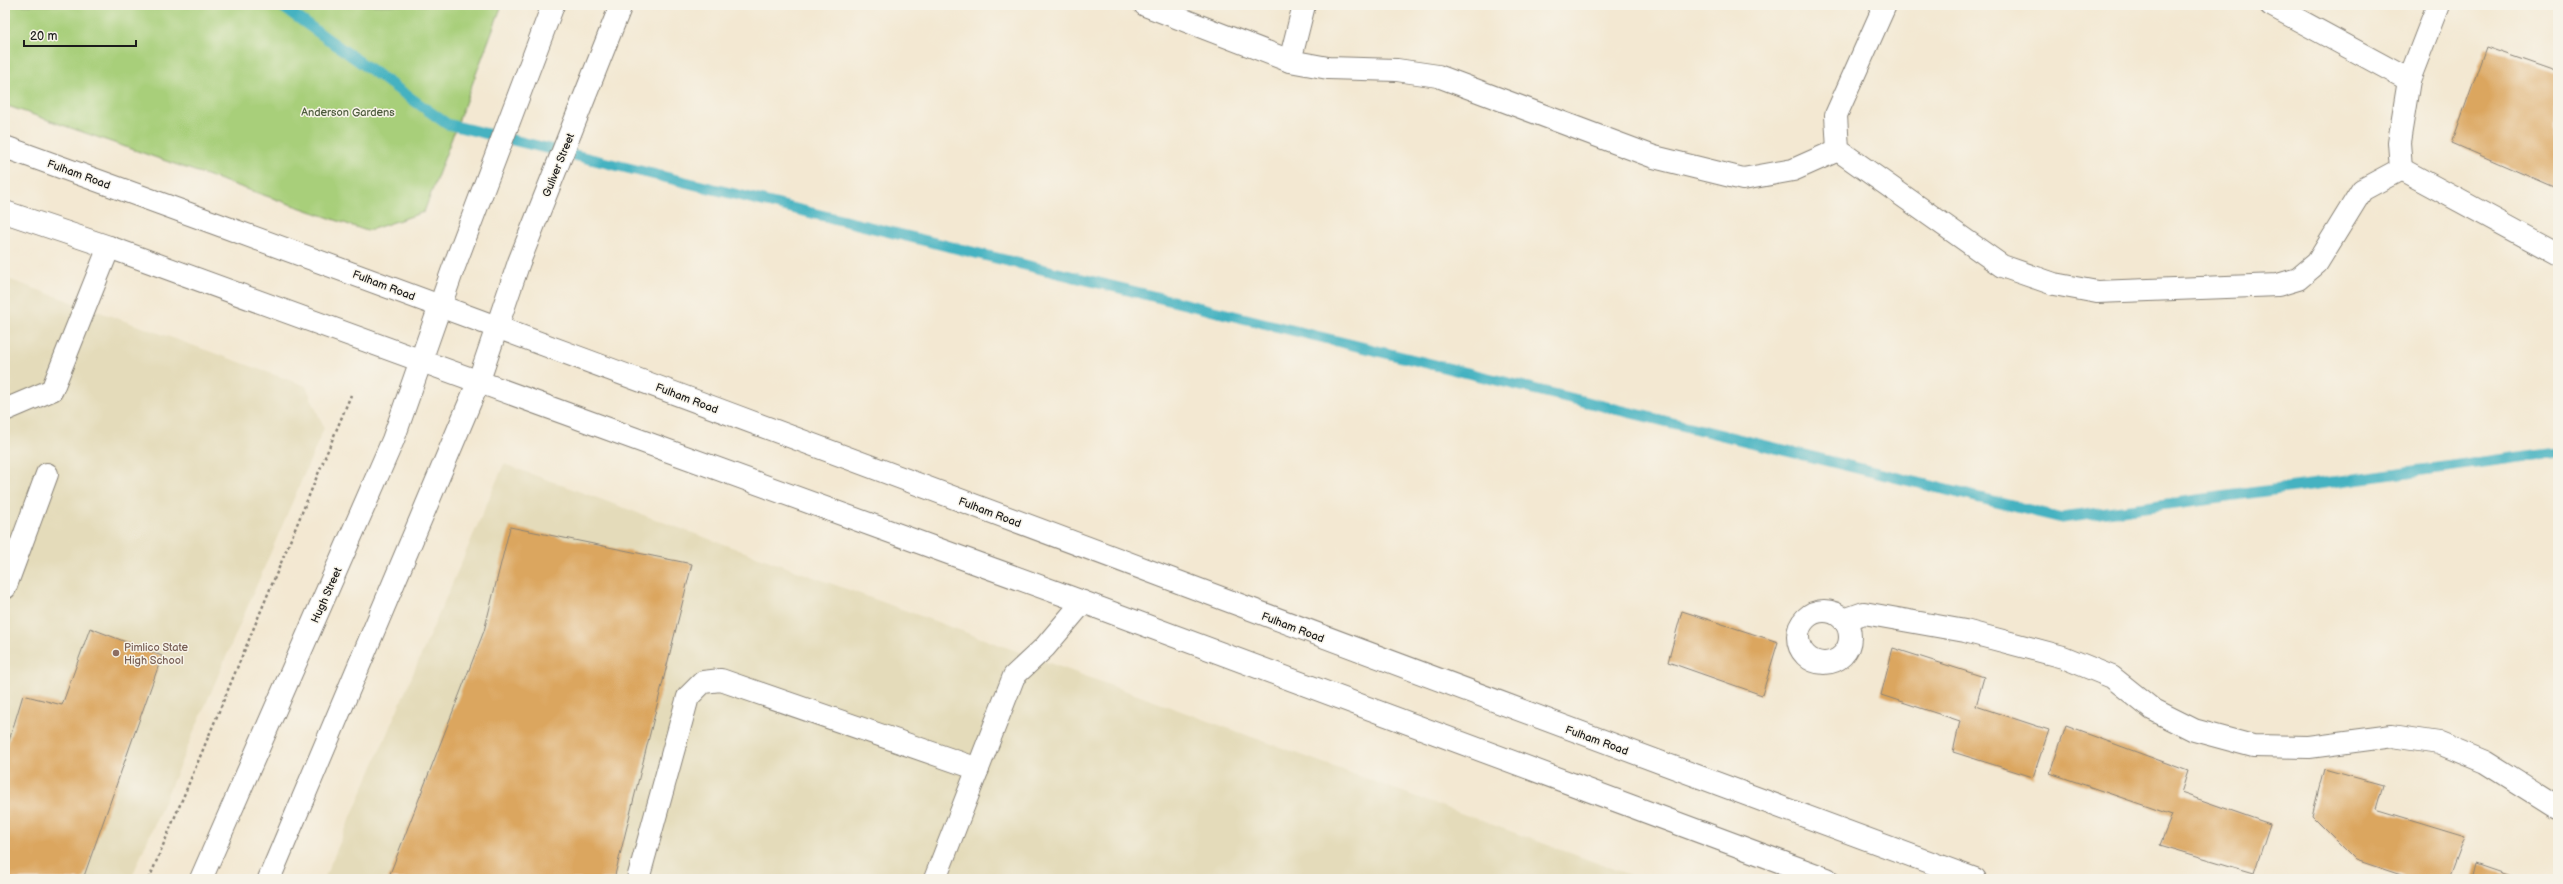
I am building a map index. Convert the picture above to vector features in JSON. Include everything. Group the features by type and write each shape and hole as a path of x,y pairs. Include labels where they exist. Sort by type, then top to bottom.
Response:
{"street":[{"path":"440,306 553,5"},
{"path":"1146,5 1290,61 1328,68 1397,70 1438,76 1654,156 1743,179 1793,170 1838,150"},
{"path":"1290,61 1304,5"},
{"path":"1838,150 1836,115 1885,5"},
{"path":"2271,5 2409,80"},
{"path":"2401,169 2399,142 2409,80 2438,5"},
{"name":"Guliver Street","path":"497,327 519,262 618,13"},
{"name":"Fulham Road","path":"5,147 497,327 1485,699 1975,879"},
{"path":"1838,150 2002,266 2054,284 2097,292 2278,285 2298,280 2317,263 2362,190 2401,169"},
{"path":"2401,169 2558,254"},
{"path":"5,212 109,247 478,383 1083,602 1827,879"},
{"path":"5,410 52,390 109,247"},
{"name":"Hugh Street","path":"201,879 393,440 440,306"},
{"path":"269,879 478,383 497,327"},
{"path":"5,588 47,474"},
{"path":"942,877 978,769 1014,676 1045,648 1083,602"},
{"path":"1844,620 1864,613 1965,631 2063,657 2112,676 2152,710 2194,730 2253,746 2309,747 2392,736 2439,743 2485,762 2558,808"},
{"path":"638,879 688,697 703,682 721,680 978,769"}],"path":[{"path":"149,879 351,395"}],"shaded area":[{"name":"Pimlico State High School","path":"5,278 306,386 324,428 131,879 5,879"},
{"path":"504,464 1641,879 324,879"}],"green space":[{"name":"Anderson Gardens","path":"5,5 502,5 424,212 367,231 5,105"}],"building":[{"path":"2486,47 2558,72 2558,189 2452,143"},
{"path":"510,527 692,564 614,879 388,879 484,631"},
{"path":"1682,611 1778,642 1762,695 1668,662"},
{"path":"90,628 162,656 83,879 5,879 5,754 23,695 62,705"},
{"path":"1893,648 1984,677 1976,706 2049,730 2033,777 1953,752 1960,721 1881,695"},
{"path":"2066,726 2188,771 2181,793 2270,824 2254,873 2160,845 2172,815 2050,773"},
{"path":"2324,769 2383,785 2376,809 2465,836 2449,879 2413,879 2356,860 2312,816"},
{"path":"2475,863 2522,879 2471,879"}],"waterway":[{"path":"280,5 447,124 2062,518 2558,452"}],"place":[{"name":"Pimlico State High School","path":"116,653"}]}
